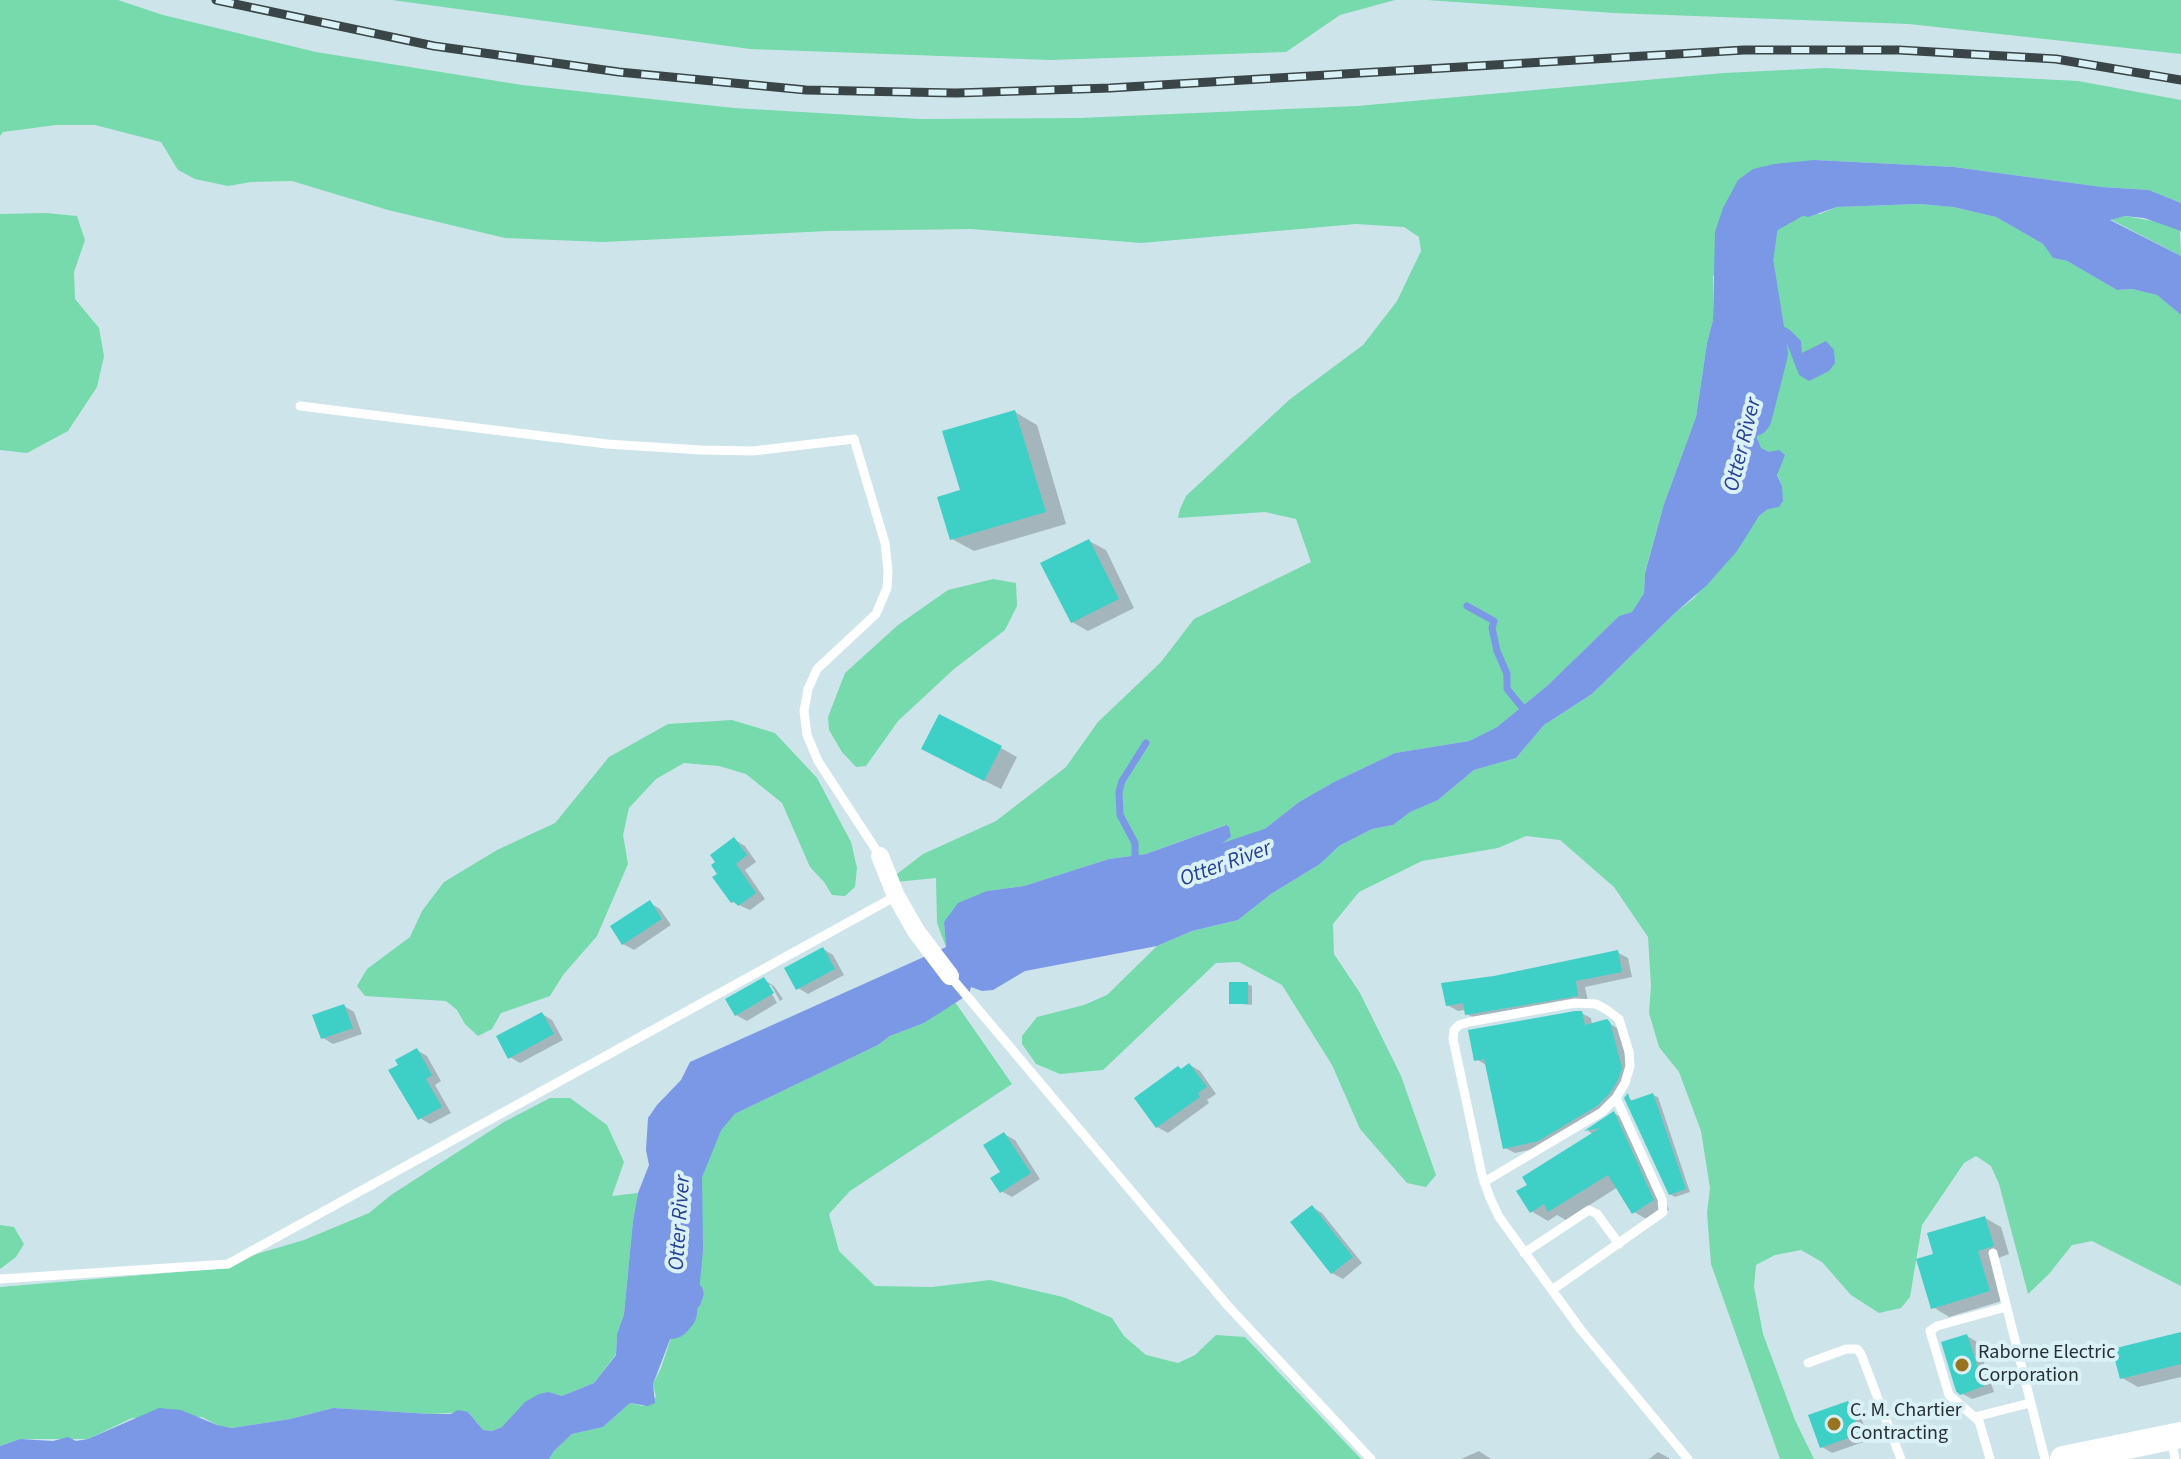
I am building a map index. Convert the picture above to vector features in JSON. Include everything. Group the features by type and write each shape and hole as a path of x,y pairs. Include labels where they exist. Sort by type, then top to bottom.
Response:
{"main road":[{"path":"2063,1459 2175,1444"}],"street":[{"path":"880,856 896,896 916,931 950,976"}],"lane":[{"path":"300,406 607,444 701,450 753,451 854,439 885,543 887,588 876,614 817,669 808,689 804,711 807,735 818,761 880,856"},
{"path":"0,1279 228,1264 896,896"},
{"path":"950,976 1228,1306 1371,1459"},
{"path":"1484,1182 1602,1112 1616,1098 1630,1066 1625,1031 1619,1019 1596,1004 1575,1003 1459,1025 1454,1030 1453,1039 1484,1182 1499,1217 1552,1290 1688,1459"},
{"path":"1552,1290 1659,1216 1664,1207 1616,1098"},
{"path":"1524,1253 1589,1210 1597,1214 1619,1244"},
{"path":"1993,1253 2045,1459"},
{"path":"1990,1459 1975,1417 1949,1395 1930,1331 1937,1326 2006,1307"},
{"path":"1808,1363 1846,1349 1857,1349 1901,1459"},
{"path":"1975,1417 2030,1403"}],"green space":[{"path":"0,0 118,0 163,15 316,52 522,85 734,108 920,119 1080,118 1357,106 1724,73 1825,68 2078,81 2181,100 2181,203 2149,190 2102,187 1954,167 1815,160 1713,276 1713,320 1696,417 1664,504 1645,572 1644,593 1632,612 1619,616 1548,685 1497,727 1469,741 1395,753 1334,782 1299,802 1187,890 1149,905 1132,907 1124,895 1167,870 1197,861 1231,837 1225,825 1146,854 1109,859 1024,886 987,891 944,922 946,947 937,923 936,878 896,882 897,874 923,854 996,821 1066,767 1098,722 1161,662 1194,619 1311,562 1296,519 1265,512 1178,518 1180,509 1186,496 1289,400 1363,345 1397,301 1421,251 1419,237 1404,227 1356,224 1141,243 971,229 828,231 603,242 505,238 388,210 292,181 228,186 195,179 178,170 161,142 95,125 56,125 3,132 0,136"},
{"path":"392,0 1395,0 1340,15 1286,52 1050,60 750,49"},
{"path":"1427,0 2181,0 2181,54 1909,24 1614,13"},
{"path":"1919,204 1953,207 1996,217 2043,244 2053,258 2067,261 2117,290 2132,289 2157,295 2181,315 2181,1286 2092,1241 2072,1245 2028,1294 1999,1184 1991,1166 1976,1156 1964,1163 1922,1225 1910,1297 1901,1308 1879,1313 1851,1295 1822,1262 1801,1250 1775,1255 1756,1265 1754,1287 1763,1334 1795,1420 1814,1459 1780,1459 1711,1264 1707,1213 1710,1188 1701,1131 1679,1072 1659,1047 1649,1013 1648,937 1614,887 1560,840 1526,836 1498,848 1422,861 1359,892 1333,924 1334,954 1360,993 1401,1076 1436,1175 1426,1187 1407,1183 1360,1129 1332,1065 1282,985 1239,962 1216,963 1103,1070 1060,1074 1036,1064 1022,1044 1022,1036 1037,1017 1084,1005 1107,995 1157,946 1192,931 1238,920 1271,894 1320,864 1339,846 1372,829 1393,825 1409,812 1438,800 1474,770 1516,758 1544,725 1592,694 1694,598 1759,516 1768,509 1782,486 1768,452 1760,448 1757,438 1767,390 1764,351 1755,305 1741,272 1753,236 1764,225 1797,214 1820,214 1837,207"},
{"path":"0,214 77,216 85,240 74,272 75,299 99,328 104,356 97,387 68,431 27,453 0,450"},
{"path":"2125,216 2164,223 2180,230 2181,256 2110,219"},
{"path":"993,579 1016,583 1017,606 1005,630 954,669 898,721 866,766 856,767 842,752 829,730 828,717 845,673 898,625 948,590"},
{"path":"732,720 775,733 817,778 851,842 857,868 855,887 845,896 832,895 810,867 782,803 746,774 719,766 684,763 656,779 629,808 623,835 628,864 597,936 563,975 550,996 501,1013 492,1029 478,1036 446,1001 365,996 357,986 367,969 410,937 422,911 444,882 497,850 555,823 609,757 668,724"},
{"path":"955,1002 1012,1084 850,1191 829,1214 839,1251 875,1286 932,1287 990,1280 1063,1297 1112,1318 1124,1336 1146,1355 1178,1363 1195,1355 1216,1335 1245,1337 1361,1459 549,1459 572,1434 603,1427 630,1403 643,1406 656,1397 653,1384 674,1329 681,1317 700,1306 704,1294 685,1271 671,1241 678,1181 689,1148 699,1139 696,1132 686,1135 686,1132 692,1126 720,1121 878,1045 890,1036 924,1023"},
{"path":"550,1098 570,1098 607,1125 624,1162 612,1196 638,1193 624,1314 617,1334 616,1354 594,1383 562,1396 549,1392 492,1431 483,1430 468,1412 430,1414 333,1408 290,1419 232,1428 202,1417 132,1418 88,1439 20,1439 0,1446 0,1287 202,1270 304,1240 369,1213 391,1195 504,1122"},
{"path":"0,1225 14,1227 24,1244 16,1257 0,1269"}],"water":[{"path":"1815,160 1954,167 2102,187 2149,190 2181,203 2181,231 2144,218 2125,216 2110,220 2181,256 2181,315 2157,295 2132,289 2117,290 2067,261 2053,258 2043,244 1996,217 1953,207 1919,204 1837,207 1808,217 1797,214 1764,225 1753,236 1741,272 1755,305 1756,321 1777,323 1790,330 1801,341 1802,353 1826,341 1834,350 1835,363 1829,371 1809,381 1799,375 1784,336 1770,332 1763,338 1767,390 1757,438 1761,448 1769,452 1779,450 1785,455 1777,475 1783,501 1779,507 1768,509 1759,516 1737,551 1707,585 1592,694 1544,725 1516,758 1474,770 1438,800 1410,812 1393,825 1372,829 1339,846 1320,864 1271,894 1238,920 1192,931 1157,946 1025,971 993,990 982,991 971,987 969,994 924,1023 890,1036 878,1045 720,1121 692,1126 686,1135 700,1134 689,1148 678,1181 671,1241 685,1271 702,1287 704,1294 700,1306 681,1317 674,1329 653,1384 655,1403 648,1406 630,1403 603,1427 572,1434 549,1459 0,1459 0,1446 20,1439 88,1439 159,1408 181,1410 232,1428 290,1419 333,1408 430,1414 451,1414 458,1410 468,1412 483,1430 492,1431 502,1427 525,1402 539,1394 549,1392 562,1396 594,1383 616,1355 617,1334 624,1314 633,1221 638,1193 649,1165 646,1150 648,1118 681,1080 690,1062 946,947 944,922 958,903 987,891 1024,886 1109,859 1146,854 1226,825 1231,837 1197,861 1167,870 1125,895 1132,907 1149,905 1187,890 1299,802 1334,782 1395,753 1469,741 1497,727 1548,685 1619,616 1632,612 1644,593 1645,573 1664,504 1696,417 1713,320 1715,232 1723,208 1738,180 1753,169"}],"building":[{"path":"1015,410 1046,512 950,540 937,497 960,490 942,431"},
{"path":"1089,539 1119,599 1071,623 1040,563"},
{"path":"939,714 1002,746 984,781 921,749"},
{"path":"734,837 747,855 736,864 756,893 738,906 734,901 731,903 712,877 717,874 711,865 715,862 710,855"},
{"path":"650,900 662,919 622,945 610,926"},
{"path":"823,947 835,969 796,990 784,968"},
{"path":"1618,950 1622,972 1576,981 1578,996 1465,1015 1463,1003 1446,1006 1441,983 1494,976"},
{"path":"764,977 774,993 735,1016 725,999"},
{"path":"1229,982 1248,982 1248,1004 1229,1004"},
{"path":"344,1004 353,1028 321,1039 312,1015"},
{"path":"1582,1011 1585,1025 1607,1019 1610,1022 1622,1068 1618,1080 1597,1106 1538,1141 1503,1149 1484,1059 1474,1061 1468,1030"},
{"path":"542,1012 554,1034 508,1059 496,1036"},
{"path":"417,1048 432,1075 426,1079 442,1107 418,1120 388,1070 398,1065 395,1060"},
{"path":"1189,1063 1207,1087 1198,1093 1200,1097 1156,1128 1134,1098 1178,1066 1181,1069"},
{"path":"1628,1093 1630,1101 1653,1093 1686,1189 1669,1195 1624,1098"},
{"path":"1614,1111 1654,1200 1632,1214 1608,1175 1548,1212 1544,1204 1530,1213 1516,1191 1527,1185 1522,1177 1600,1128 1584,1131"},
{"path":"1004,1132 1031,1173 1000,1193 990,1178 1000,1172 983,1145"},
{"path":"1312,1205 1353,1257 1331,1274 1290,1222"},
{"path":"1985,1216 1994,1246 1978,1251 1990,1291 1931,1309 1916,1259 1933,1254 1927,1233"},
{"path":"2181,1332 2181,1364 2120,1379 2112,1349"},
{"name":"Raborne Electric Corporation","path":"1967,1334 1984,1386 1960,1395 1956,1391 1941,1342"},
{"name":"C. M. Chartier Contracting","path":"1848,1401 1860,1434 1820,1448 1808,1415"}],"waterway":[{"name":"Otter River","path":"1751,416 1767,353 1752,260 1758,217 1792,198"},
{"path":"1467,606 1494,621 1492,628 1507,674 1507,689 1526,712"},
{"path":"1135,861 1135,843 1120,815 1119,792 1122,781 1146,743"},
{"name":"Otter River","path":"1073,919 1271,849"},
{"name":"Otter River","path":"671,1318 676,1312 682,1249 681,1173 703,1119 737,1079"}],"railway":[{"path":"216,0 434,46 619,72 806,90 956,93 1110,88 1744,50 1899,50 2056,59 2181,80"}],"place":[{"name":"Raborne Electric Corporation","path":"1962,1365"},
{"name":"C. M. Chartier Contracting","path":"1834,1424"}]}
